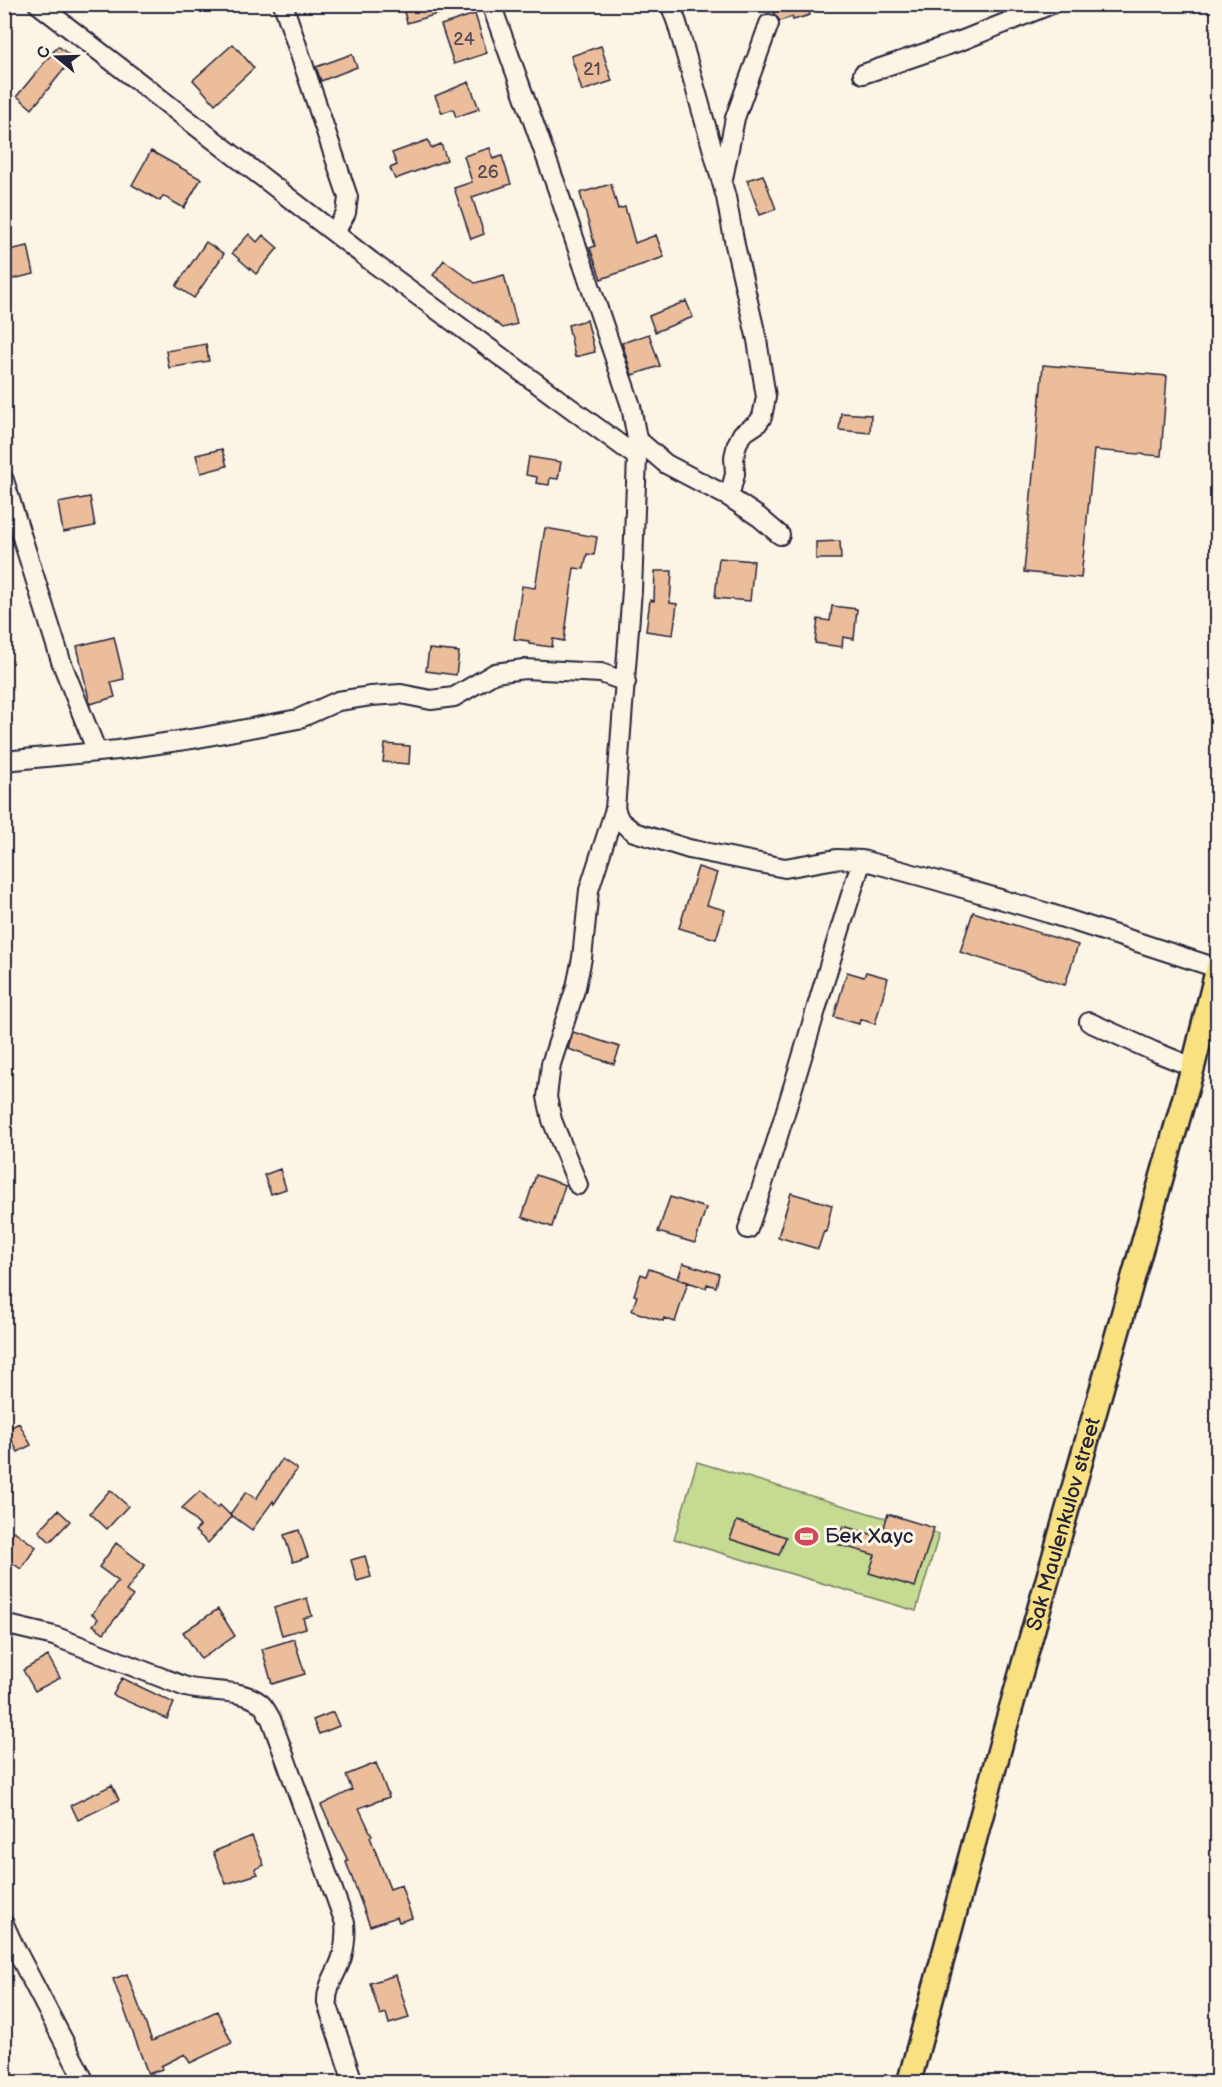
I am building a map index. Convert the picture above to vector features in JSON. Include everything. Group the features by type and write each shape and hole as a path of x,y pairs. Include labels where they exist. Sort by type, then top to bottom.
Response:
{"main road":[{"name":"Sak Maulenkulov street","path":"909,2082 1005,1729 1193,1067 1217,967"}],"street":[{"path":"38,4 391,276 637,448 729,497 759,517 780,535"},
{"path":"283,4 348,197 346,213 335,232"},
{"path":"491,4 557,188 631,406 637,448 632,590 615,809 589,890 582,958 576,987 551,1064 547,1097 552,1120 578,1185"},
{"path":"670,4 722,184 757,339 766,397 762,417 757,424 742,434 737,444 734,457 735,474 729,497"},
{"path":"863,74 963,40 1052,4"},
{"path":"722,184 735,118 769,24"},
{"path":"4,480 61,661 97,752"},
{"path":"4,761 97,752 198,738 298,719 338,701 371,696 401,693 431,700 454,697 495,674 524,669 601,673 626,682"},
{"path":"615,809 620,821 627,828 640,835 688,849 786,868 836,859 861,860 1037,910 1217,967"},
{"path":"748,1229 771,1162 861,860"},
{"path":"1089,1022 1193,1067"},
{"path":"4,1624 54,1636 186,1687 200,1691 241,1695 253,1698 262,1705 271,1719 345,1923 346,1934 342,1958 326,1994 352,2082"},
{"path":"4,1924 85,2082"}],"green space":[{"name":"Бек Хаус","path":"697,1462 939,1534 916,1611 674,1539"}],"building":[{"path":"402,4 458,4 458,8 407,23"},
{"path":"771,4 823,4 823,7 809,12 810,15 780,21"},
{"path":"475,14 487,53 454,64 441,25"},
{"path":"233,44 254,68 215,104 193,80"},
{"path":"58,46 73,58 32,109 17,96"},
{"path":"601,46 612,81 582,91 571,56"},
{"path":"352,54 357,67 321,81 316,67"},
{"path":"469,82 479,109 456,117 453,109 442,113 435,96"},
{"path":"428,140 431,148 441,144 447,160 395,179 390,168 397,165 392,153"},
{"path":"490,148 493,159 502,156 511,184 472,197 484,234 471,239 454,188 472,182 464,156"},
{"path":"151,151 201,179 184,208 163,196 160,201 132,185"},
{"path":"763,175 776,209 760,215 747,180"},
{"path":"611,184 618,209 625,207 635,243 656,235 664,257 601,279 590,248 595,246 580,193"},
{"path":"249,234 257,242 263,235 278,248 256,274 232,253"},
{"path":"206,242 224,254 194,298 176,286"},
{"path":"28,246 34,274 4,281 4,251"},
{"path":"444,260 475,283 504,275 517,324 503,328 433,275"},
{"path":"686,301 693,317 655,332 649,316"},
{"path":"587,320 595,352 575,357 568,325"},
{"path":"649,334 660,366 632,375 622,343"},
{"path":"206,344 209,361 169,368 166,351"},
{"path":"1043,365 1167,376 1161,456 1094,450 1081,578 1024,572"},
{"path":"841,413 871,415 870,433 839,430"},
{"path":"222,449 227,466 201,473 196,455"},
{"path":"529,457 561,462 558,479 550,478 549,485 536,483 537,477 526,475"},
{"path":"90,497 95,526 63,532 58,503"},
{"path":"545,528 597,537 594,555 587,554 584,569 574,568 564,641 553,639 552,647 529,644 529,641 514,639 522,586 535,588"},
{"path":"840,541 841,559 816,559 816,542"},
{"path":"719,558 754,561 750,601 715,598"},
{"path":"655,571 672,571 670,603 677,604 673,635 646,631 650,600 654,601"},
{"path":"832,606 857,609 854,639 843,637 842,647 815,643 818,619 830,621"},
{"path":"114,637 124,679 111,682 115,697 90,704 77,646"},
{"path":"429,649 459,652 456,675 426,671"},
{"path":"385,744 410,746 409,764 383,762"},
{"path":"698,867 717,873 707,905 725,910 716,939 679,928"},
{"path":"973,912 1078,945 1065,985 960,952"},
{"path":"847,972 864,977 866,972 888,978 875,1024 860,1019 859,1024 834,1017"},
{"path":"573,1032 620,1047 614,1064 568,1049"},
{"path":"280,1169 286,1189 271,1194 264,1175"},
{"path":"536,1175 565,1185 552,1227 522,1217"},
{"path":"791,1193 832,1205 826,1232 824,1231 818,1249 778,1237"},
{"path":"670,1197 706,1208 695,1243 658,1232"},
{"path":"683,1263 719,1274 716,1287 707,1284 706,1288 678,1279"},
{"path":"649,1269 688,1282 675,1322 664,1318 663,1321 632,1311 637,1296 634,1295 641,1274 646,1276"},
{"path":"19,1423 31,1445 18,1452 6,1430"},
{"path":"282,1459 297,1469 274,1504 273,1501 252,1530 230,1514 246,1492 256,1499"},
{"path":"110,1490 128,1506 107,1529 90,1513"},
{"path":"200,1491 217,1508 220,1505 232,1517 208,1543 195,1531 200,1526 182,1508"},
{"path":"58,1510 70,1521 50,1542 39,1531"},
{"path":"888,1514 934,1528 915,1587 869,1573 875,1555 837,1544 843,1526 881,1537"},
{"path":"737,1521 786,1537 779,1555 730,1539"},
{"path":"299,1530 308,1557 293,1562 284,1535"},
{"path":"14,1531 36,1547 21,1569 4,1557 4,1543"},
{"path":"116,1543 145,1565 126,1591 133,1596 104,1633 93,1625 98,1619 92,1614 118,1581 99,1567"},
{"path":"365,1556 371,1577 357,1581 351,1560"},
{"path":"307,1598 312,1616 303,1618 306,1628 282,1635 274,1608"},
{"path":"218,1609 235,1636 201,1659 183,1632"},
{"path":"294,1639 305,1674 272,1684 262,1649"},
{"path":"48,1656 60,1678 35,1691 23,1670"},
{"path":"122,1678 174,1703 167,1719 113,1695"},
{"path":"333,1712 339,1726 319,1734 313,1720"},
{"path":"376,1763 389,1797 359,1808 372,1836 370,1837 390,1889 401,1885 412,1918 399,1922 397,1917 370,1926 346,1862 348,1861 321,1805 352,1790 346,1775"},
{"path":"112,1785 119,1800 78,1820 71,1805"},
{"path":"252,1836 264,1865 255,1869 258,1874 226,1884 213,1852"},
{"path":"127,1974 152,2041 217,2011 232,2043 190,2063 185,2054 161,2066 162,2069 148,2074 113,1979"},
{"path":"396,1975 409,2018 389,2024 386,2013 380,2015 370,1983"}],"place":[{"name":"Бек Хаус","path":"807,1536"}]}
